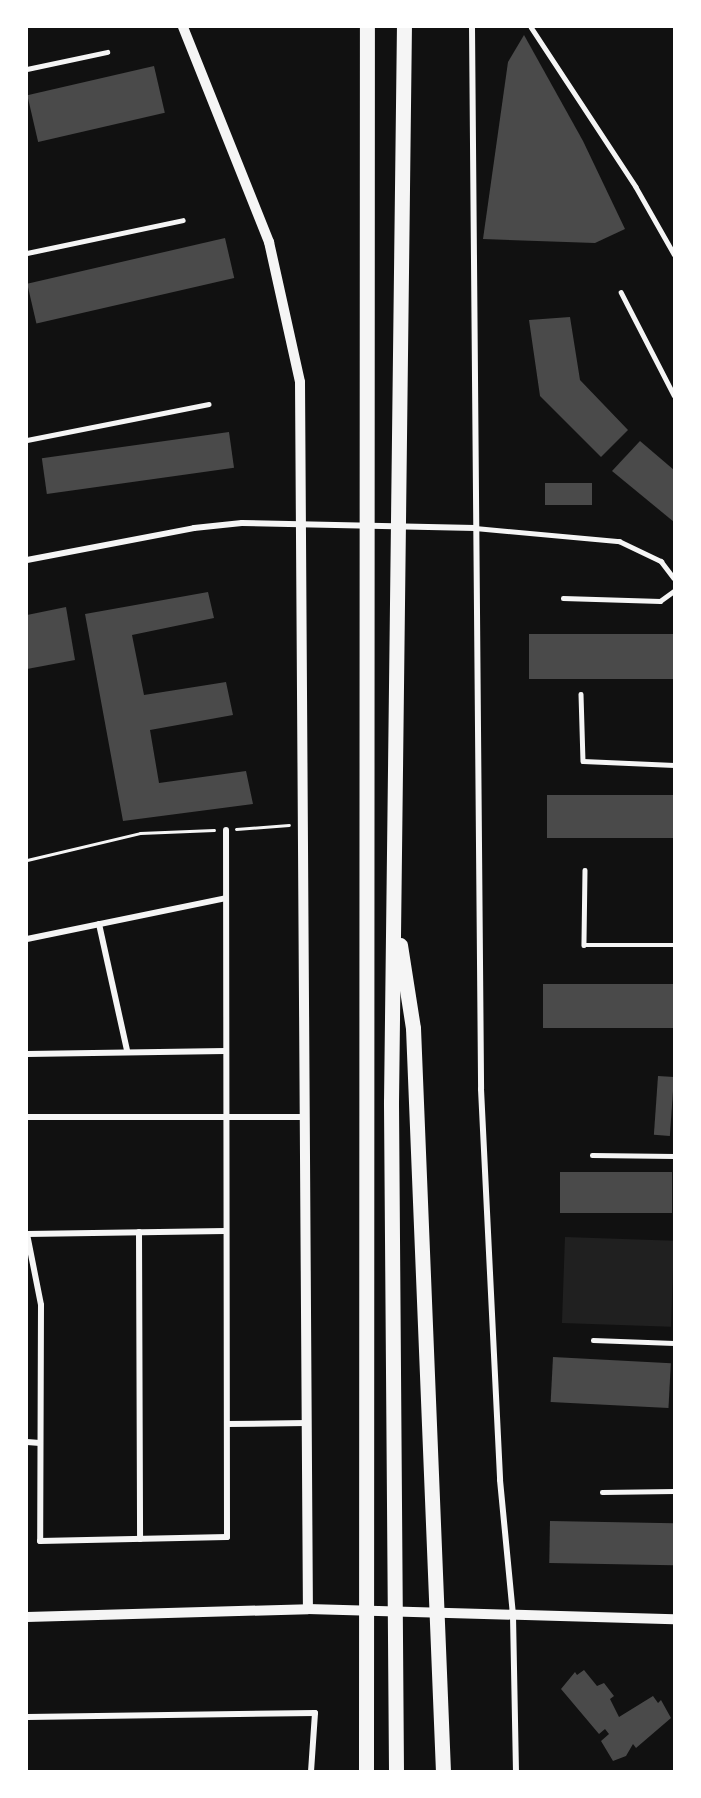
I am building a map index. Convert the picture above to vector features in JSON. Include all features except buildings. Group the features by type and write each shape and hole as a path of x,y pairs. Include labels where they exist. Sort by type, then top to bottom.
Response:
{"highway":[{"path":"366,1771 367,27"},
{"path":"396,1771 393,901 404,27"},
{"path":"393,901 413,1028 443,1771"}],"street":[{"path":"183,27 269,242 286,306 300,382 303,524 308,1609"},
{"path":"472,27 481,1089 500,1479 513,1616 516,1771"},
{"path":"27,560 194,528 242,523 475,528"},
{"path":"225,1231 27,1234 41,1305 40,1541 227,1537 227,1424 224,1117 226,830"},
{"path":"27,939 226,898"},
{"path":"99,924 127,1050"},
{"path":"27,1054 127,1050 225,1051"},
{"path":"27,1117 306,1117"},
{"path":"139,1232 140,1539"},
{"path":"227,1424 307,1423"},
{"path":"27,1442 40,1443"},
{"path":"27,1617 308,1609 479,1616 674,1619"},
{"path":"27,1717 315,1713 311,1771"}],"lane":[{"path":"531,27 636,187 674,254"},
{"path":"27,69 107,52"},
{"path":"27,253 183,220"},
{"path":"621,292 674,395"},
{"path":"27,440 208,404"},
{"path":"475,528 619,541 661,561 674,578"},
{"path":"563,598 660,601 674,591"},
{"path":"581,694 583,761 674,765"},
{"path":"585,870 584,945 674,945"},
{"path":"592,1155 674,1156"},
{"path":"593,1340 674,1343"},
{"path":"602,1492 674,1491"}],"path":[{"path":"27,860 140,833"}],"shaded area":[{"path":"565,1237 674,1241 671,1327 562,1323"}]}
